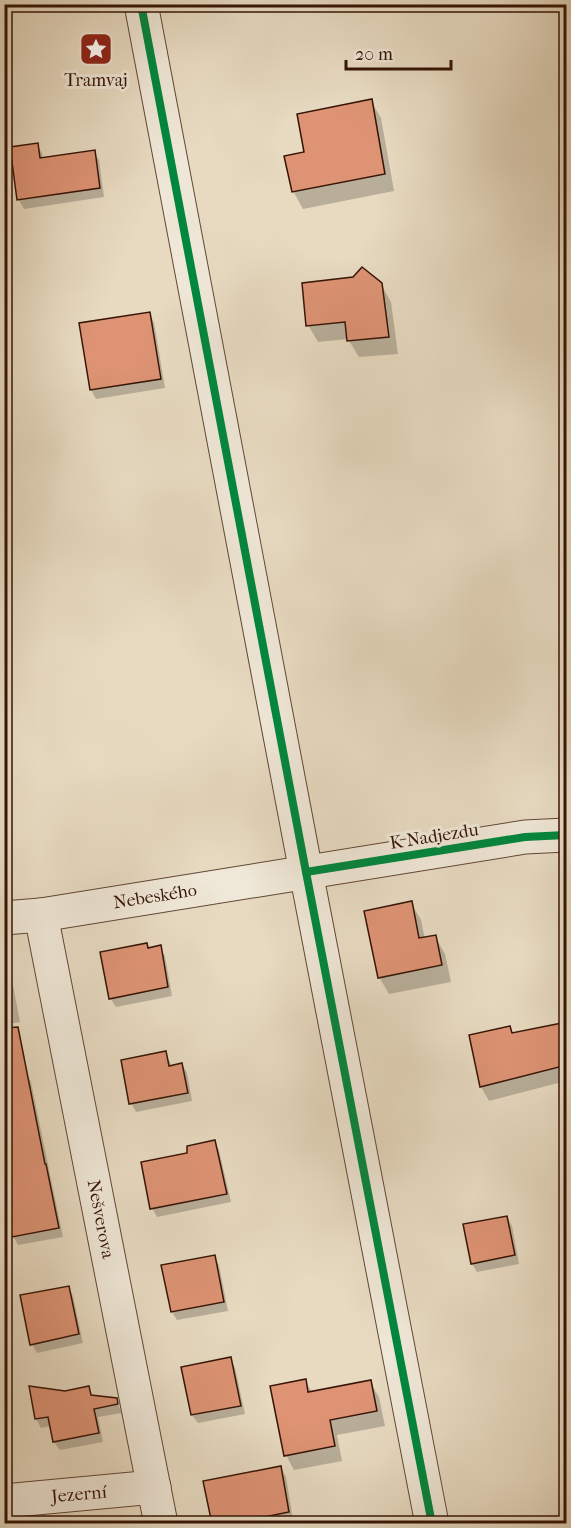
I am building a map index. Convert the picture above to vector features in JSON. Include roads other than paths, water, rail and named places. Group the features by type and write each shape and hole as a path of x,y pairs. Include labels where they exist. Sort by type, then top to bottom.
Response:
{"street":[{"path":"141,4 432,1524"},
{"name":"K Nadjezdu","path":"306,872 525,837 567,835"},
{"name":"Nebeského","path":"4,918 41,915 306,872"},
{"name":"Nešverova","path":"41,915 161,1524"},
{"name":"Jezerní","path":"4,1501 154,1487"}],"place":[{"name":"Tramvaj","path":"96,49"}]}
